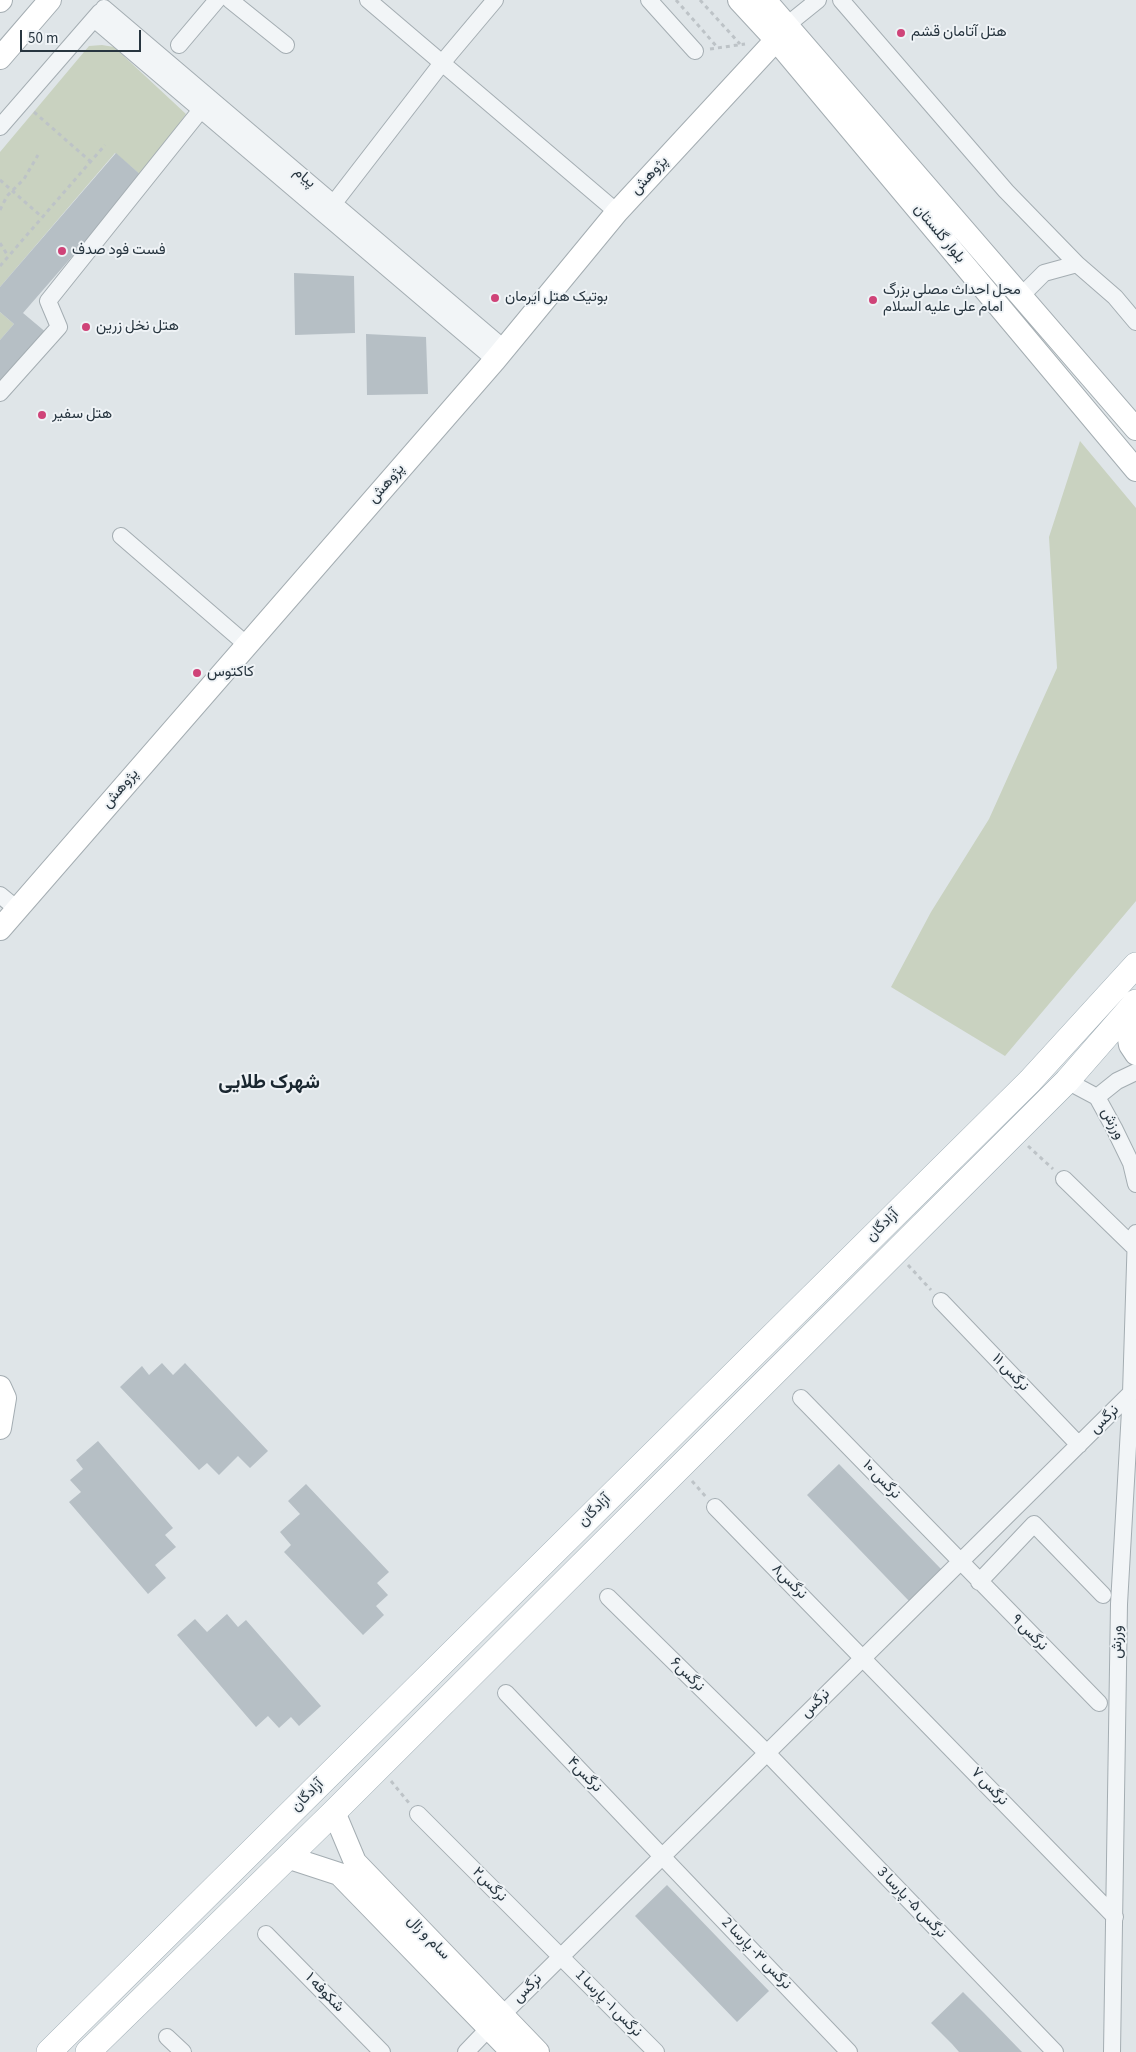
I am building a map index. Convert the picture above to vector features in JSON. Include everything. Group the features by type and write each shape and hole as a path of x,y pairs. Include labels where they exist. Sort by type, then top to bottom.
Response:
{"main road":[{"name":"آزادگان","path":"50,2052 1030,1081 1136,965"},
{"name":"آزادگان","path":"88,2052 334,1812 1068,1081 1130,1009"},
{"path":"496,1610 516,1630"}],"street":[{"path":"0,58 50,0"},
{"path":"179,45 217,0"},
{"path":"230,0 286,45"},
{"path":"368,0 617,212"},
{"path":"334,203 442,63 495,0"},
{"path":"650,0 695,51"},
{"name":"بلوار گلستان","path":"739,0 777,15 1136,429"},
{"path":"777,15 818,0"},
{"path":"841,0 1006,191 1077,264 1114,297 1136,322"},
{"path":"0,127 103,9"},
{"name":"پیام","path":"103,9 205,104 500,354"},
{"name":"بلوار گلستان","path":"777,15 1136,470"},
{"name":"پژوهش","path":"6,919 500,354 777,15"},
{"path":"0,393 59,327 48,301 205,104"},
{"name":"پیام","path":"205,104 334,203 500,354"},
{"path":"1021,296 1044,273 1077,264"},
{"path":"121,536 247,645"},
{"path":"0,895 6,919"},
{"path":"1130,1009 1130,1045 1136,1054"},
{"path":"1097,1097 1116,1081 1136,1072"},
{"name":"ورزش","path":"1068,1081 1097,1097 1131,1163 1136,1184"},
{"path":"1064,1179 1136,1240"},
{"name":"ورزش","path":"1112,2052 1119,1604 1131,1393 1136,1240"},
{"name":"نرگس ۱۱","path":"941,1301 1079,1445"},
{"path":"0,1387 5,1398 0,1428"},
{"name":"نرگس","path":"466,2052 1131,1393"},
{"name":"نرگس ۱۰","path":"801,1398 960,1562"},
{"name":"نرگس۸","path":"715,1507 864,1658"},
{"path":"979,1582 1034,1524 1103,1595"},
{"name":"نرگس ۹","path":"960,1562 1099,1704"},
{"name":"نرگس۶","path":"608,1597 766,1753"},
{"name":"نرگس ۷","path":"864,1658 1115,1917"},
{"name":"نرگس۴","path":"506,1693 662,1857"},
{"name":"نرگس ۵- پارسا 3","path":"766,1753 1055,2052"},
{"name":"سام و زال","path":"334,1812 356,1862 495,2022 512,2052"},
{"name":"نرگس۲","path":"418,1814 561,1957"},
{"name":"سام و زال","path":"287,1857 339,1874 495,2022 538,2052"},
{"name":"نرگس ۳- پارسا 2","path":"662,1857 849,2052"},
{"name":"شکوفه ۱","path":"266,1934 382,2052"},
{"name":"نرگس ۱- پارسا 1","path":"561,1957 656,2052"},
{"path":"167,2037 183,2052"}],"path":[{"path":"676,0 718,48"},
{"path":"700,0 740,45"},
{"path":"695,51 740,45 777,15"},
{"path":"22,102 91,162"},
{"path":"0,266 105,145"},
{"path":"0,210 12,190 24,179 38,155"},
{"path":"0,180 42,217"},
{"path":"0,243 8,256"},
{"path":"1015,1133 1064,1179"},
{"path":"896,1251 941,1301"},
{"path":"679,1467 715,1507"}],"green space":[{"path":"102,45 114,47 186,114 142,176 115,153 0,287 0,152 89,46"},
{"path":"0,312 14,324 0,340"},
{"path":"1080,441 1136,508 1136,901 1005,1056 891,987 931,912 989,819 1057,668 1049,537"}],"building":[{"path":"116,153 142,176 23,313 48,334 0,387 0,340 14,324 0,312 0,287"},
{"path":"294,273 354,276 355,333 295,335"},
{"path":"366,334 426,337 428,394 367,395"},
{"path":"162,1363 173,1375 185,1363 268,1451 250,1468 238,1456 219,1475 207,1463 199,1470 120,1387 142,1366 149,1375"},
{"path":"98,1441 173,1528 165,1535 176,1547 155,1565 166,1578 148,1594 69,1502 81,1492 70,1480 83,1469 76,1460"},
{"path":"839,1464 941,1569 909,1601 807,1495"},
{"path":"306,1484 389,1572 377,1583 388,1595 376,1606 384,1615 363,1635 284,1552 291,1545 280,1532 300,1514 288,1501"},
{"path":"227,1614 238,1627 246,1620 321,1706 299,1726 291,1717 279,1728 268,1716 256,1727 177,1635 195,1619 207,1632"},
{"path":"667,1885 769,1991 737,2022 635,1916"},
{"path":"963,1992 1022,2052 959,2052 931,2023"}],"place":[{"name":"هتل آتامان قشم","path":"901,33"},
{"name":"فست فود صدف","path":"62,251"},
{"name":"بوتیک هتل ایرمان","path":"495,298"},
{"name":"محل احداث مصلی بزرگ امام علی علیه السلام","path":"873,300"},
{"name":"هتل نخل زرین","path":"86,327"},
{"name":"هتل سفیر","path":"42,415"},
{"name":"کاکتوس","path":"197,673"}],"district":[{"name":"شهرک طلایی","path":"269,1084"}]}
